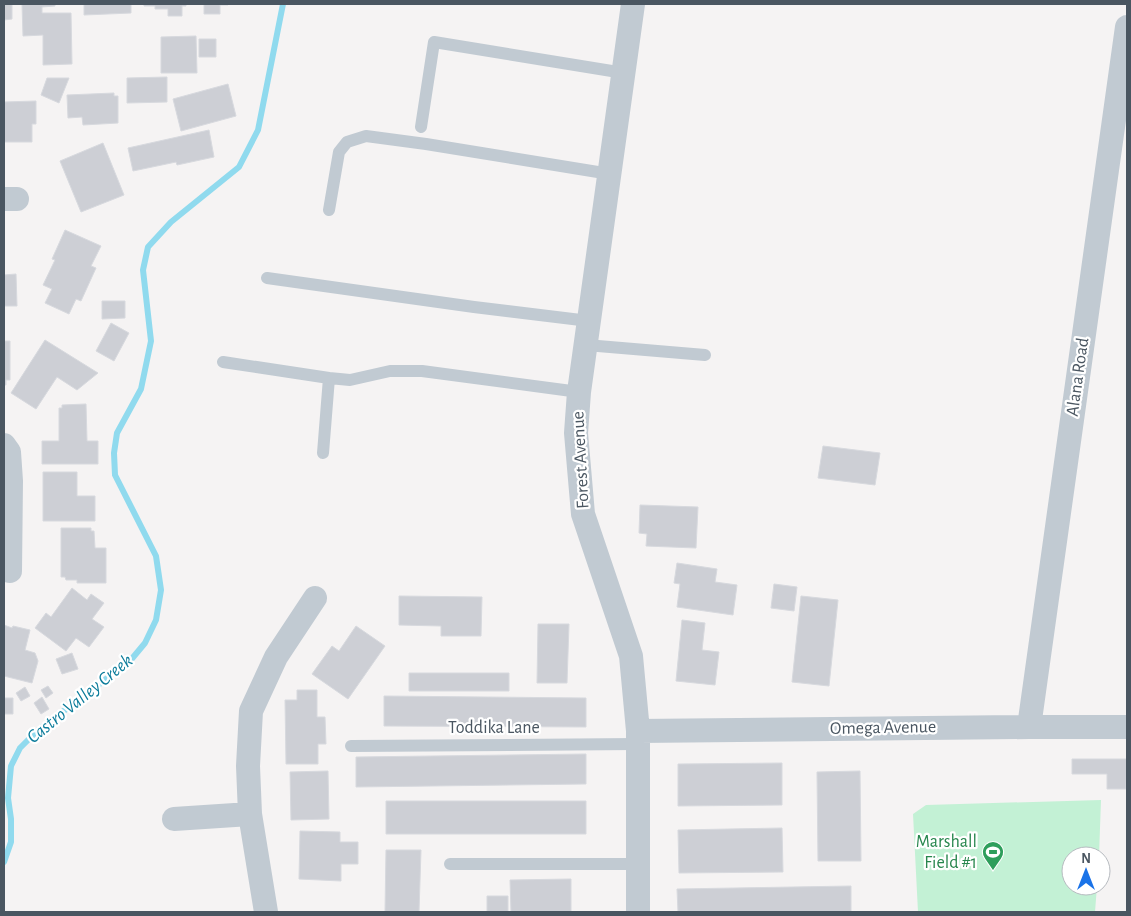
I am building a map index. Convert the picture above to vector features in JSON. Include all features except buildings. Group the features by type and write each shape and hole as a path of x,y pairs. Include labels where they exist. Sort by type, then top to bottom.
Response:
{"street":[{"name":"Forest Avenue","path":"633,4 579,392 576,433 583,514 631,656 638,737 638,912"},
{"name":"Alana Road","path":"1029,727 1127,27"},
{"path":"4,445 9,452 11,480 10,571"},
{"path":"266,912 250,814 248,766 251,711 276,657 315,598"},
{"name":"Omega Avenue","path":"638,737 1029,727 1127,727"},
{"path":"174,819 250,814"}],"lane":[{"path":"420,127 434,42 624,73"},
{"path":"330,210 339,152 347,142 366,136 610,174"},
{"path":"267,278 474,307 589,320"},
{"path":"586,345 705,356"},
{"path":"223,362 350,380 390,371 422,371 579,392"},
{"path":"323,453 330,378"},
{"name":"Toddika Lane","path":"351,746 638,737"},
{"path":"450,864 638,864"}],"green space":[{"name":"Marshall Field #1","path":"1101,800 1099,846 1061,846 1061,896 1096,896 1095,912 918,912 913,814 926,805"}],"waterway":[{"name":"Castro Valley Creek","path":"4,862 11,842 11,819 8,798 11,766 20,748 37,731 130,661 145,643 156,620 161,590 156,556 115,475 114,453 117,433 141,389 151,341 143,270 148,247 171,222 239,167 258,130 283,4"}],"place":[{"name":"Marshall Field #1","path":"993,871"}]}
